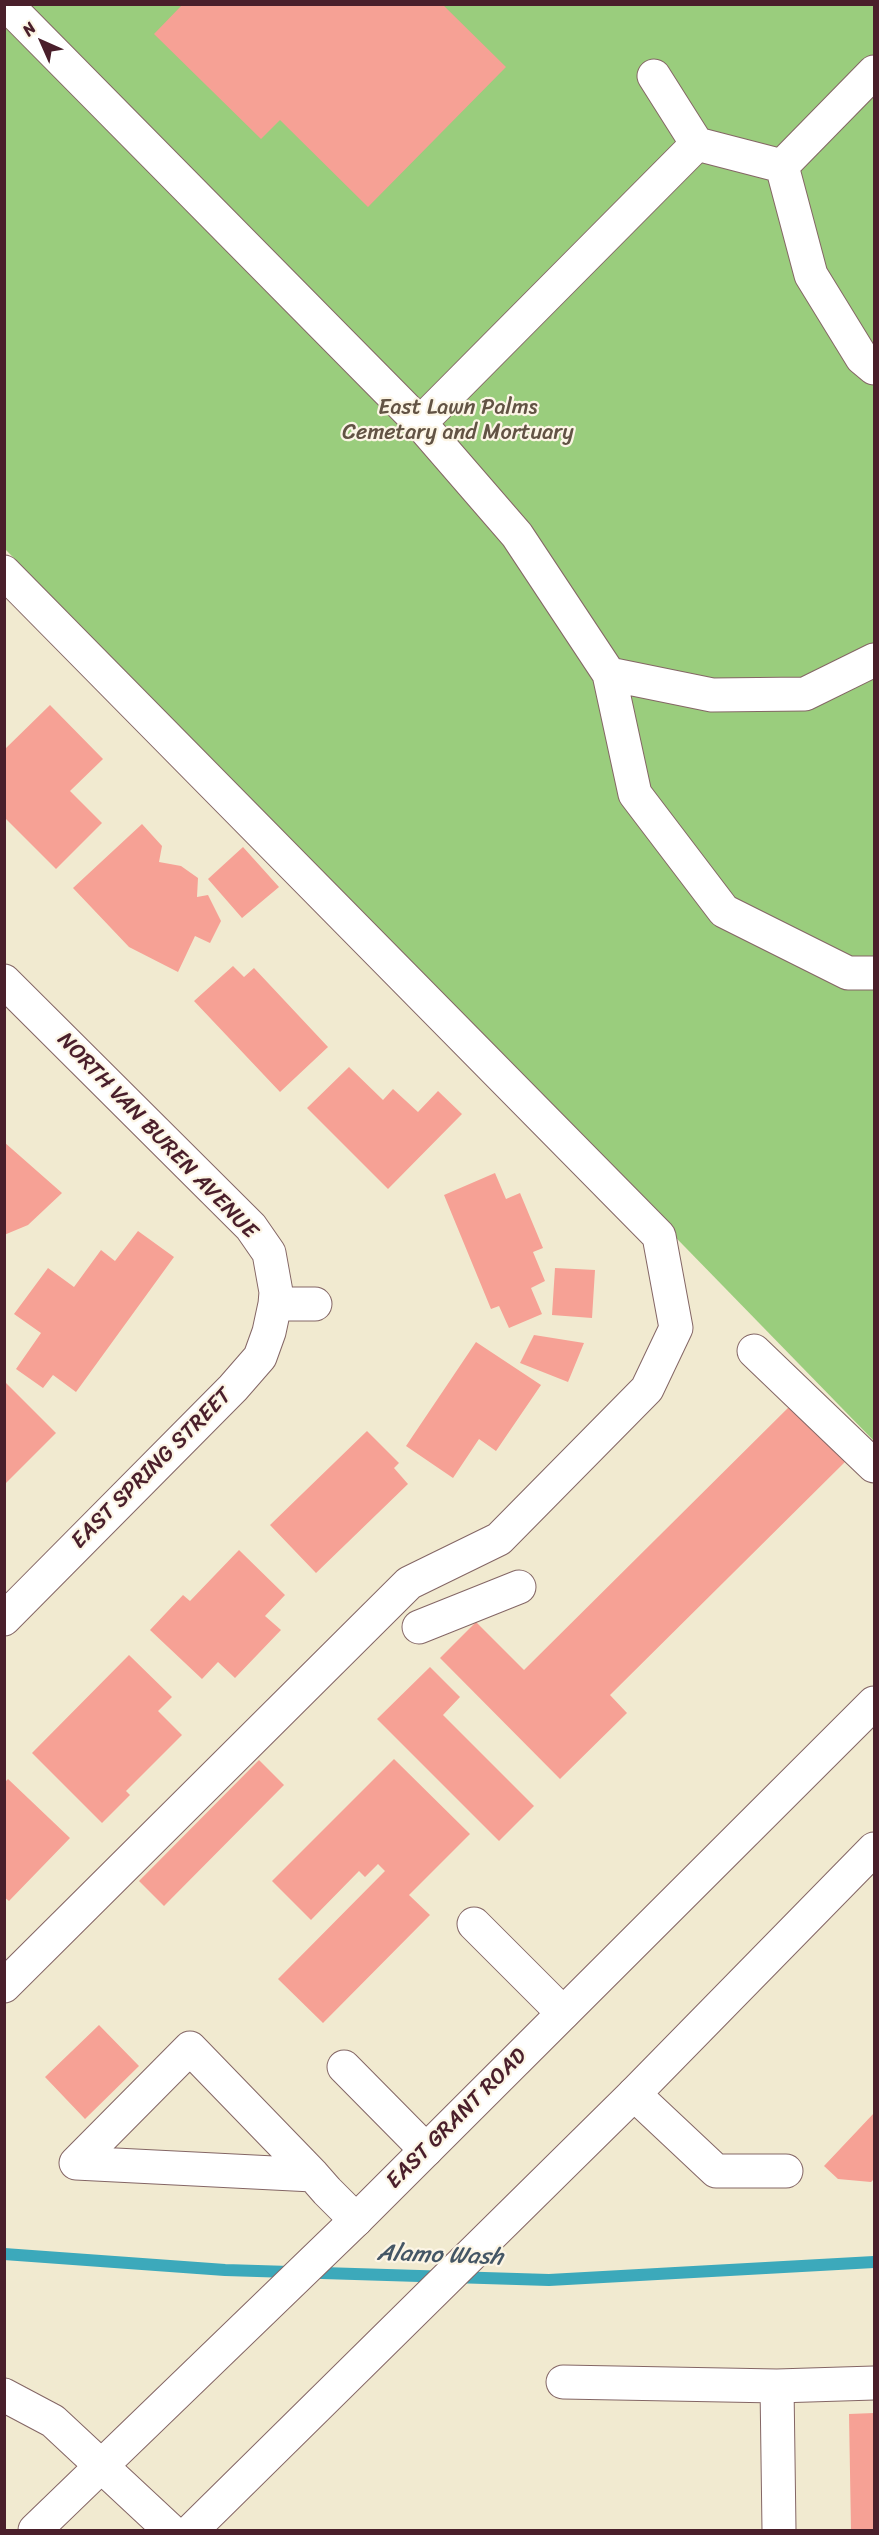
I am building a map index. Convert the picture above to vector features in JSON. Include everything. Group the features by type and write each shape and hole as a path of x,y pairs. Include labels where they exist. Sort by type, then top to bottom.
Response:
{"main road":[{"path":"6,4 420,423 517,535 609,674 635,794 724,911 848,973 874,973"},
{"path":"782,166 874,72"},
{"path":"654,76 697,144 782,166"},
{"path":"420,423 697,144"},
{"path":"782,166 811,275 862,358 874,368"},
{"path":"4,572 659,1236 676,1328 648,1389 499,1539 409,1582 4,1986"},
{"path":"609,674 712,695 805,694 874,660"},
{"name":"NORTH VAN BUREN AVENUE","path":"4,981 251,1227 269,1253 276,1292 275,1304"},
{"path":"275,1304 315,1304"},
{"name":"EAST SPRING STREET","path":"4,1619 233,1388 260,1357 269,1332 275,1304"},
{"path":"754,1351 874,1466"},
{"path":"419,1627 519,1587"},
{"name":"EAST GRANT ROAD","path":"35,2530 356,2220 874,1703"},
{"path":"192,2530 634,2094 874,1850"},
{"path":"474,1923 563,2013"},
{"path":"313,2175 76,2163 190,2048 313,2175 356,2220"},
{"path":"344,2067 426,2150"},
{"path":"634,2094 716,2171 786,2171"},
{"path":"563,2382 777,2386 874,2383"},
{"path":"777,2386 779,2530"},
{"path":"4,2395 53,2421 170,2530"}],"green space":[{"name":"East Lawn Palms Cemetary and Mortuary","path":"5,5 874,5 874,1441 5,549"}],"building":[{"path":"183,4 442,4 506,67 368,207 280,120 261,139 154,34"},
{"path":"50,705 103,759 70,791 102,823 56,869 4,817 4,750"},
{"path":"142,824 162,846 159,862 181,866 198,878 197,897 208,895 221,921 210,943 195,936 178,972 129,947 73,888"},
{"path":"243,847 279,887 242,918 208,879"},
{"path":"233,966 244,977 254,968 328,1047 280,1092 194,1001"},
{"path":"349,1067 383,1100 393,1089 418,1112 438,1091 462,1114 388,1189 307,1108"},
{"path":"4,1142 62,1193 28,1225 4,1235"},
{"path":"495,1173 506,1199 520,1193 543,1248 533,1252 545,1281 531,1288 542,1314 509,1328 499,1306 491,1309 444,1195"},
{"path":"138,1231 174,1257 76,1392 53,1375 43,1388 16,1369 41,1333 14,1314 48,1268 74,1287 101,1250 115,1261"},
{"path":"555,1268 595,1270 592,1318 552,1315"},
{"path":"534,1335 584,1343 568,1382 520,1363"},
{"path":"476,1342 541,1385 496,1451 479,1439 453,1478 406,1446"},
{"path":"4,1381 56,1433 4,1485"},
{"path":"794,1402 849,1458 610,1695 627,1713 560,1779 440,1658 476,1622 524,1670"},
{"path":"367,1431 399,1463 394,1468 408,1484 316,1573 270,1525"},
{"path":"239,1550 285,1595 265,1616 281,1630 235,1678 218,1662 202,1679 150,1630 183,1595 190,1601"},
{"path":"129,1655 172,1697 158,1711 182,1735 126,1791 130,1795 102,1823 32,1753"},
{"path":"430,1667 460,1697 443,1715 534,1806 499,1841 377,1719"},
{"path":"394,1759 470,1834 409,1895 430,1915 323,2023 278,1979 385,1871 378,1864 365,1877 359,1871 311,1920 272,1881"},
{"path":"259,1760 284,1785 164,1906 139,1881"},
{"path":"8,1779 70,1838 9,1901 4,1897 4,1783"},
{"path":"99,2025 139,2066 85,2119 45,2077"},
{"path":"874,2113 874,2179 871,2182 838,2179 824,2166"},
{"path":"874,2413 874,2530 851,2530 849,2414"}],"waterway":[{"name":"Alamo Wash","path":"4,2254 225,2270 549,2280 874,2262"}]}
